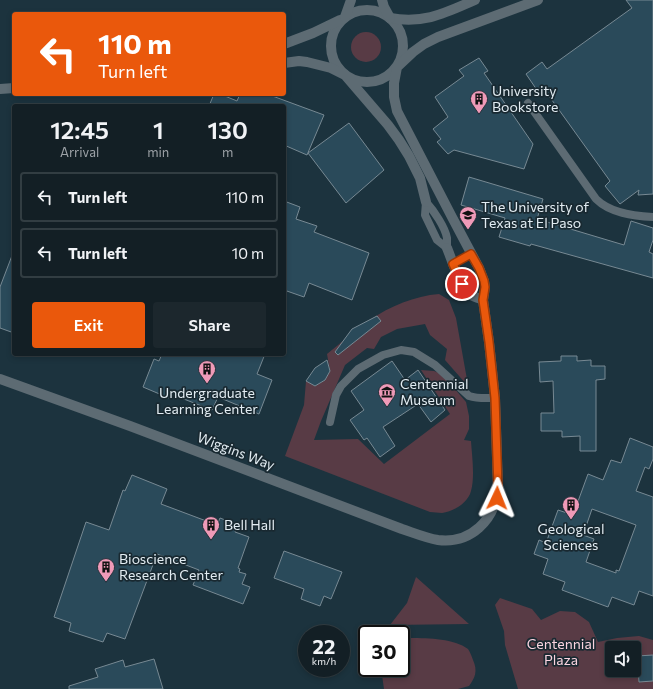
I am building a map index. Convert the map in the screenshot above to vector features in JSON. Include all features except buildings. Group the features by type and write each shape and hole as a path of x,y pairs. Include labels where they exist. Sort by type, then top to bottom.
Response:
{"street":[{"path":"352,0 345,17 336,27 333,34 331,50 332,58 336,65 384,120 399,140 420,178 426,202"},
{"path":"382,0 390,18 399,31 403,43 402,55 397,67 394,83 394,97 397,111 479,268 484,281 485,287 483,300 495,398"},
{"path":"286,43 314,33 355,12 379,12 390,18 406,20 427,19 475,0"},
{"path":"286,63 300,61 307,62 331,68 353,80 370,83 385,78 413,52 424,44 438,37 538,0"},
{"path":"0,89 12,88"},
{"path":"447,248 458,277 466,291 472,296 483,300"},
{"name":"Wiggins Way","path":"0,379 130,426 402,529 439,540 464,537 474,532 489,516 497,498 495,398"}],"lane":[{"path":"528,103 601,204 622,213 653,217"},
{"path":"426,202 425,215 437,240 447,248"},
{"path":"453,264 471,254"},
{"path":"330,422 336,395 341,386 358,369 383,354 401,350 414,352 435,365 469,396 480,399 495,398"}],"shaded area":[{"name":"The University of Texas at El Paso","path":"0,0 653,0 653,689 0,689"}],"green space":[{"path":"366,32 377,36 381,47 377,58 366,62 355,58 351,47 355,36"},
{"path":"439,294 449,300 456,318 468,385 445,360 447,349 430,335 425,324 397,329 381,337 374,349 367,348 345,365 314,440 358,439 384,464 450,414 421,370 434,371 442,374 466,402 469,416 469,429 464,440 471,441 473,479 471,491 464,503 447,512 430,512 285,456 304,405 306,381 315,386 325,380 330,371 327,354 353,332 386,310 412,299"},
{"path":"416,577 469,624 390,625 407,603"},
{"name":"Centennial Plaza","path":"500,598 532,609 541,620 560,611 575,612 589,622 598,642 617,638 639,636 653,640 653,689 518,689 505,645 504,631 495,605"},
{"path":"410,638 427,638 454,642 468,649 475,664 475,674 469,686 458,689 384,689 382,677 410,677"}],"place":[{"name":"University Bookstore","path":"479,114"},
{"name":"The University of Texas at El Paso","path":"468,230"},
{"name":"Undergraduate Learning Center","path":"207,384"},
{"name":"Centennial Museum","path":"387,407"},
{"name":"Geological Sciences","path":"571,520"},
{"name":"Bell Hall","path":"211,540"},
{"name":"Bioscience Research Center","path":"106,582"}],"route":[{"path":"462,284 453,264 471,254 479,268 485,287 483,300 495,398 497,498"}]}
